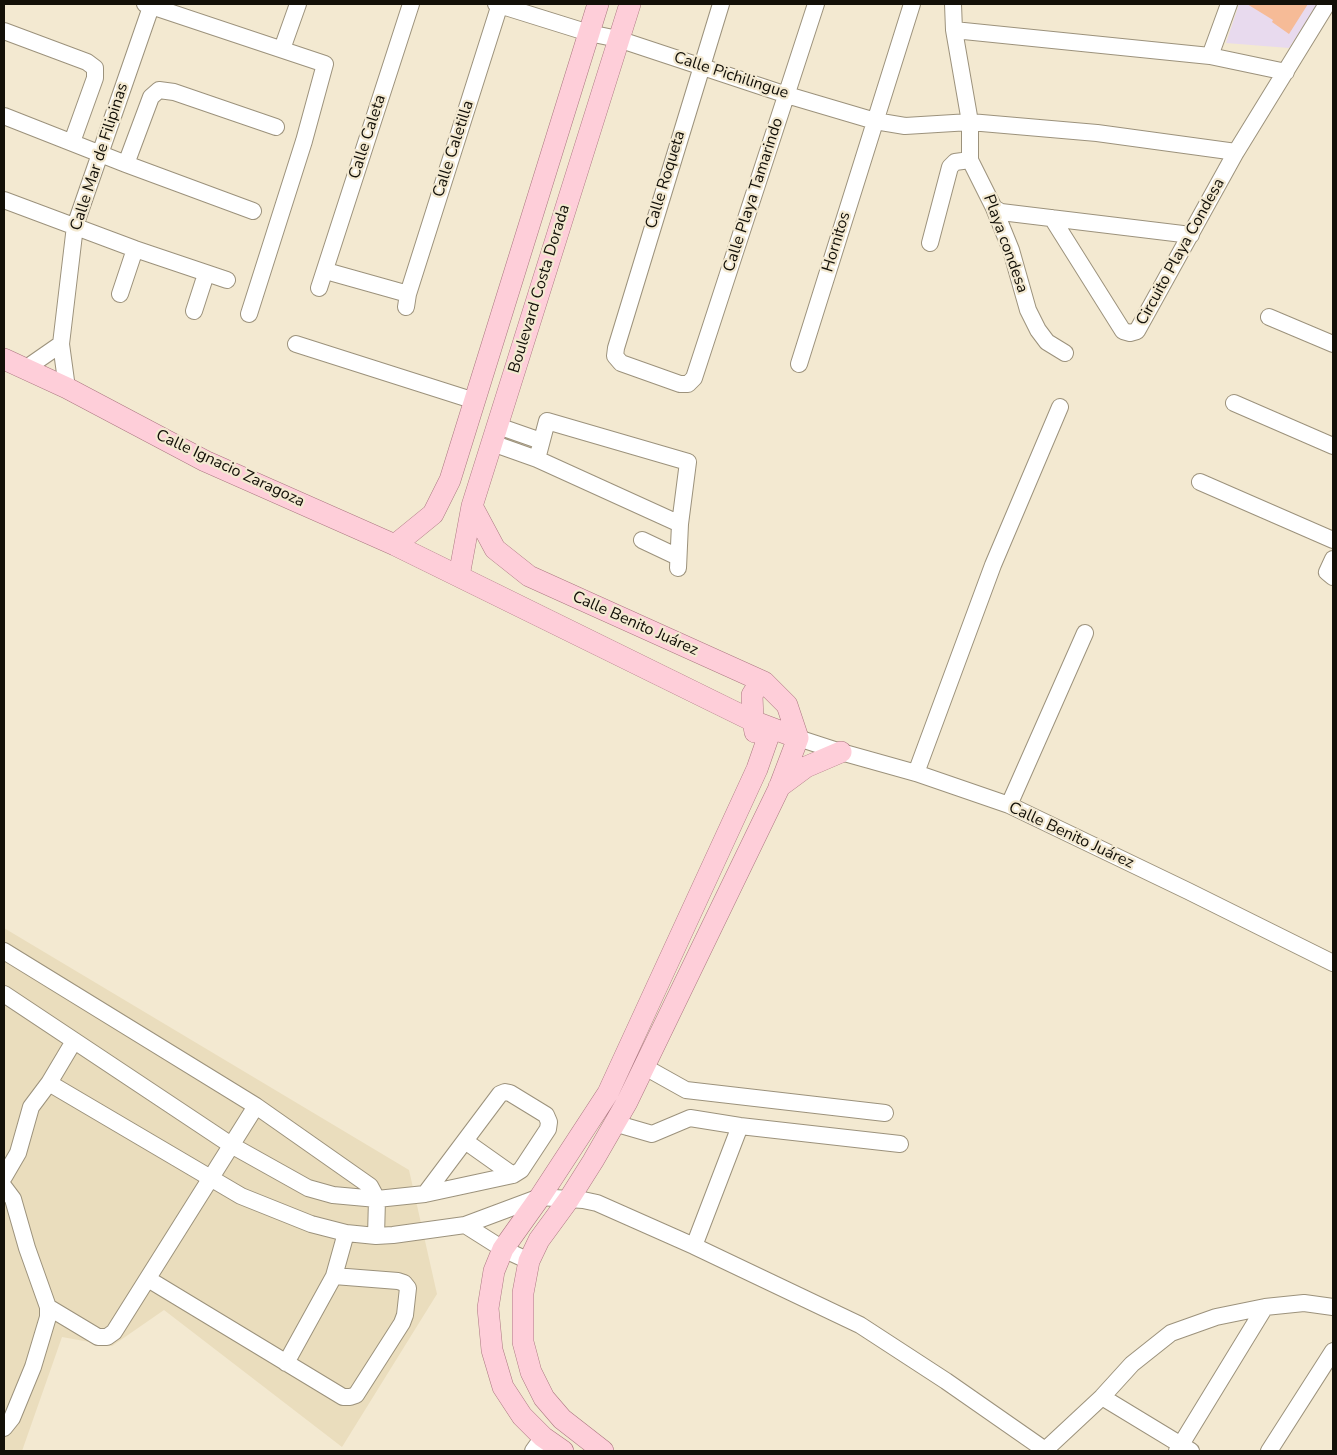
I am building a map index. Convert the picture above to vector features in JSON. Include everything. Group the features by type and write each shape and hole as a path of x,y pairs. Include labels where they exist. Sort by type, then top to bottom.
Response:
{"main road":[{"name":"Boulevard Costa Dorada","path":"395,545 433,514 450,480 598,4"},
{"name":"Boulevard Costa Dorada","path":"459,576 472,506 630,4"},
{"name":"Calle Ignacio Zaragoza","path":"4,359 67,388 205,461 395,545 459,576"},
{"path":"487,361 504,368 498,398 498,426"},
{"name":"Calle Benito Juárez","path":"472,506 495,549 530,576 764,682 787,705 798,738"},
{"name":"Calle Benito Juárez","path":"459,576 762,725 798,738"},
{"path":"603,1451 562,1419 544,1398 531,1372 523,1342 523,1293 529,1261 538,1240 569,1199 614,1123 621,1063 757,769 762,725 752,695 757,687 764,682"},
{"path":"563,1451 538,1444 503,1387 492,1350 488,1308 494,1271 503,1249 540,1197 641,1070 779,788 798,738"},
{"path":"779,788 806,767 841,752"},
{"path":"646,1010 664,1023"}],"street":[{"path":"282,49 298,4"},
{"name":"Calle Caleta","path":"319,288 411,4"},
{"name":"Calle Caletilla","path":"326,271 407,301 499,4"},
{"name":"Calle Pichilingue","path":"499,4 589,33 618,39 787,95 875,121 905,126 970,122 1097,133 1236,152"},
{"name":"Calle Roqueta","path":"688,384 680,384 621,362 615,356 618,338 721,4"},
{"name":"Calle Playa Tamarindo","path":"688,384 694,378 816,4"},
{"name":"Hornitos","path":"799,364 912,4"},
{"path":"952,4 954,30 970,122"},
{"path":"1210,56 1229,4"},
{"name":"Circuito Playa Condesa","path":"1052,218 1123,330 1130,333 1137,331 1236,152 1327,4"},
{"path":"149,5 325,64 304,142 249,314"},
{"name":"Calle Mar de Filipinas","path":"67,388 61,344 75,226 149,5"},
{"path":"954,30 1210,56 1286,72"},
{"path":"4,31 87,62 95,68 95,78 72,142"},
{"path":"126,164 151,97 159,90 174,92 276,127"},
{"path":"4,116 252,211"},
{"name":"Playa condesa","path":"970,122 970,160 994,208 1010,250 1028,310 1038,330 1047,342 1065,353"},
{"path":"930,243 950,167 955,162 970,160"},
{"path":"4,200 135,249 227,280"},
{"path":"994,208 1001,212 1190,235"},
{"path":"120,294 135,249"},
{"path":"194,310 206,274"},
{"path":"1269,317 1333,344"},
{"path":"24,369 61,344"},
{"path":"296,344 475,401"},
{"path":"1234,403 1333,446"},
{"path":"916,773 993,564 1060,407"},
{"path":"537,459 547,422 688,462 680,524 678,562 642,540"},
{"path":"498,426 541,441"},
{"path":"498,426 537,459 680,524"},
{"path":"1200,482 1333,540"},
{"path":"1008,805 1085,633"},
{"name":"Calle Benito Juárez","path":"798,738 916,773 1008,805 1333,963"},
{"path":"4,952 256,1106 370,1186 377,1199 376,1236"},
{"path":"4,994 231,1145 308,1188 333,1195 377,1199 425,1194 513,1175 521,1170 548,1129 549,1122 546,1115 510,1093 500,1094 425,1194"},
{"path":"4,1176 18,1153 32,1107 74,1041"},
{"path":"641,1070 686,1090 885,1113"},
{"path":"48,1083 241,1196 311,1224 346,1233 376,1236 393,1235 464,1224 540,1197 596,1203 694,1246 860,1325 946,1381 1044,1450 1102,1397 1132,1364 1171,1332 1216,1316 1265,1307 1304,1303 1333,1307"},
{"path":"48,1307 98,1337 107,1337 114,1332 256,1106"},
{"path":"614,1123 652,1134 690,1118 740,1126 900,1144"},
{"path":"694,1246 740,1126"},
{"path":"465,1141 513,1175"},
{"path":"4,1187 13,1199 27,1248 48,1307 48,1317 33,1367 12,1418 4,1428"},
{"path":"464,1224 503,1249 529,1261"},
{"path":"286,1363 334,1276 346,1233"},
{"path":"148,1279 342,1397 350,1397 356,1395 402,1323 405,1315 408,1288 404,1283 398,1281 334,1276"},
{"path":"1102,1397 1183,1449 1265,1307"},
{"path":"1270,1451 1333,1351"}],"shaded area":[{"path":"1239,4 1318,4 1289,48 1226,43"},
{"path":"4,928 409,1170 437,1294 342,1447 164,1310 112,1346 62,1337 22,1451 4,1451"}],"building":[{"path":"1247,4 1308,4 1289,34 1272,22 1273,20"}]}
